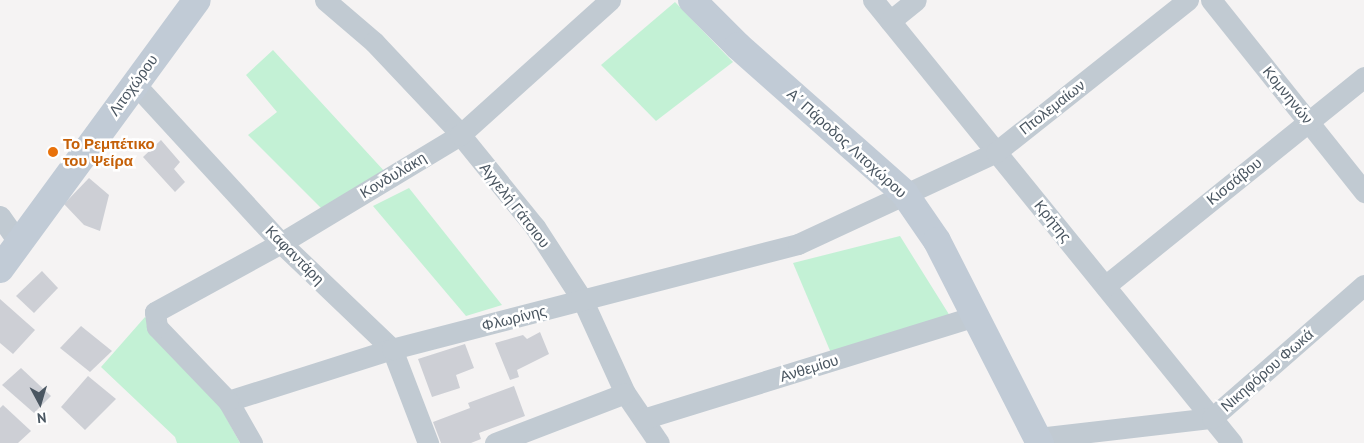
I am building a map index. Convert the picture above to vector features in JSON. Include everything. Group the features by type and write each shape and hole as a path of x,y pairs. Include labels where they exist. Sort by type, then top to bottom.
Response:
{"street":[{"name":"Λιτοχώρου","path":"0,269 20,244 134,83 197,0"},
{"name":"Αγγελή Γάτσιου","path":"325,0 374,42 460,135 535,227 583,301 625,393 659,443"},
{"name":"Κονδυλάκη","path":"228,401 157,327 154,316 159,308 281,243 460,135 610,0"},
{"name":"Α΄ Πάροδος Λιτοχώρου","path":"692,0 738,46 904,193 937,241 1039,441"},
{"name":"Κρήτης","path":"873,0 1232,443"},
{"path":"890,21 916,0"},
{"name":"Πτολεμαίων","path":"904,193 996,152 1188,0"},
{"name":"Κομνηνών","path":"1211,0 1364,192"},
{"name":"Κισσάβου","path":"1105,286 1364,77"},
{"name":"Καφαντάρη","path":"134,83 281,243 392,349 428,443"},
{"name":"Φλωρίνης","path":"228,401 392,349 798,244 904,193"},
{"path":"0,216 20,244"},
{"name":"Νικηφόρου Φωκά","path":"1039,441 1212,418 1364,285"},
{"name":"Ανθεμίου","path":"643,419 975,316"},
{"path":"495,443 625,393"},
{"path":"228,401 252,443"}],"green space":[{"path":"675,2 733,62 656,121 601,65"},
{"path":"273,50 386,173 323,210 248,135 277,112 246,75"},
{"path":"409,188 502,305 466,316 373,206"},
{"path":"900,236 950,316 831,353 793,263"},
{"path":"145,317 210,388 240,443 177,443 175,437 101,367"}],"building":[{"path":"161,140 180,162 174,169 185,182 175,192 143,157"},
{"path":"89,178 109,195 100,231 84,225 64,204"},
{"path":"42,271 58,288 34,313 16,296"},
{"path":"0,299 35,330 13,354 0,343"},
{"path":"81,326 112,351 90,372 60,348"},
{"path":"540,332 549,354 517,370 519,377 510,380 495,343 523,335 527,339"},
{"path":"465,344 474,368 456,375 460,388 432,397 418,359"},
{"path":"21,368 51,396 34,413 2,385"},
{"path":"88,376 116,399 85,430 61,407"},
{"path":"514,386 525,416 479,433 481,439 471,443 441,443 433,422 470,408 468,403"},
{"path":"3,405 31,431 18,443 0,443 0,408"}],"place":[{"name":"Το Ρεμπέτικο του Ψείρα","path":"53,152"}]}
